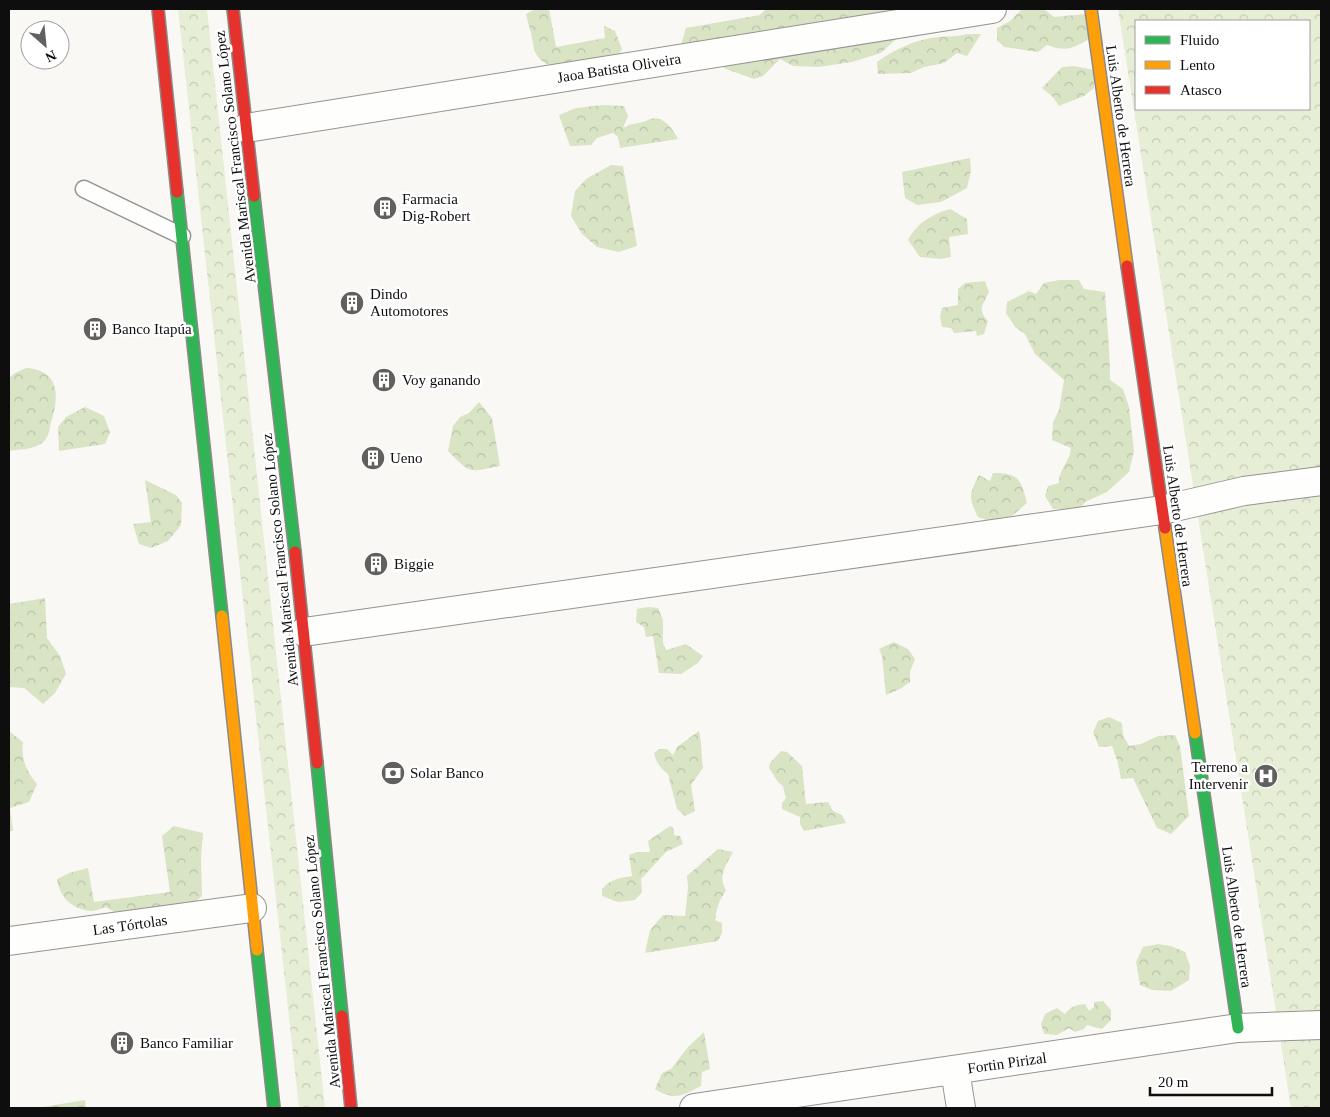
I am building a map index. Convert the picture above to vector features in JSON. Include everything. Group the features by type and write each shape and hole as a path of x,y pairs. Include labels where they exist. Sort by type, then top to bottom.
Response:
{"main road":[{"path":"158,9 274,1108"},
{"name":"Avenida Mariscal Francisco Solano López","path":"233,9 304,632 351,1108"},
{"name":"Luis Alberto de Herrera","path":"1091,9 1238,1028"}],"street":[{"name":"Jaoa Batista Oliveira","path":"246,128 992,9"},
{"path":"304,632 1162,510 1244,491 1321,481"},
{"name":"Las Tórtolas","path":"9,941 252,908"},
{"name":"Fortin Pirizal","path":"694,1108 1238,1028 1321,1025"},
{"path":"955,1070 961,1108"}],"lane":[{"path":"84,190 182,236"}],"green space":[{"path":"178,9 207,9 325,1108 299,1108"},
{"path":"535,9 549,9 556,47 605,38 604,26 615,31 622,49 614,63 563,67 545,63 535,52 526,14"},
{"path":"766,9 950,9 903,33 881,53 852,62 819,67 793,66 780,59 763,76 754,79 726,69 696,48 681,45 686,28 760,15"},
{"path":"1044,9 1054,17 1086,14 1089,39 1064,49 1047,45 1038,52 1004,47 997,40 997,28 1010,21 1021,10"},
{"path":"1118,9 1321,9 1321,1108 1291,1108"},
{"path":"981,34 967,56 957,53 944,63 924,67 911,73 878,74 877,62 906,45 930,38"},
{"path":"1074,66 1094,70 1094,88 1084,96 1059,106 1053,97 1042,88 1062,67"},
{"path":"602,105 624,106 628,116 623,128 655,118 663,121 670,127 678,139 620,148 618,137 613,133 597,138 591,145 570,146 559,115 576,108"},
{"path":"970,158 971,170 967,188 941,202 917,205 905,198 902,172"},
{"path":"611,165 623,166 637,246 619,252 597,247 582,234 571,216 575,191 586,179"},
{"path":"950,209 967,219 968,234 949,237 951,257 940,259 920,257 908,240 916,228 926,220"},
{"path":"1059,280 1079,280 1084,289 1105,292 1110,380 1123,389 1129,407 1134,451 1129,472 1107,492 1085,502 1080,509 1053,509 1045,496 1048,486 1059,483 1059,478 1071,448 1052,440 1053,422 1059,410 1064,380 1035,354 1025,334 1015,327 1006,313 1007,302 1029,291 1036,294 1044,283"},
{"path":"985,281 989,292 982,307 983,314 988,321 984,334 977,336 976,331 954,333 951,328 942,327 940,317 942,308 958,305 958,289 965,283"},
{"path":"26,368 45,373 51,379 56,394 54,412 47,436 42,443 38,446 9,451 9,378"},
{"path":"479,402 492,418 500,466 471,470 448,451 453,426 460,417 469,413"},
{"path":"85,407 104,416 110,432 105,444 59,451 58,427 66,417"},
{"path":"993,473 1008,474 1018,479 1023,488 1027,503 1012,516 995,523 978,517 971,500 973,487 979,475 990,481"},
{"path":"145,480 176,495 182,503 181,525 168,541 151,548 139,544 133,524 151,522"},
{"path":"45,598 47,638 60,656 66,674 55,693 43,704 24,688 9,687 9,604"},
{"path":"658,608 663,620 663,643 666,650 686,644 703,656 698,663 681,674 659,673 653,636 646,637 644,627 636,622 637,609"},
{"path":"894,642 908,649 915,659 910,672 910,682 886,695 882,656 879,649"},
{"path":"1109,717 1122,723 1123,735 1129,746 1141,744 1158,736 1175,735 1180,746 1189,816 1171,834 1157,828 1133,778 1121,779 1112,746 1099,747 1093,732 1098,721"},
{"path":"9,731 23,742 25,764 37,784 29,802 10,808 13,831 9,831"},
{"path":"699,731 703,768 691,785 695,811 685,816 677,809 668,774 659,765 654,753 659,749 667,749 673,755 677,747"},
{"path":"781,751 787,752 802,766 806,804 828,802 833,811 842,815 846,823 804,831 800,824 800,817 782,809 782,803 786,798 783,786 769,768 770,763"},
{"path":"174,826 203,833 201,856 202,896 191,906 114,912 106,907 90,911 72,905 60,891 57,879 69,873 88,868 94,902 170,892 162,836"},
{"path":"670,826 674,829 674,835 680,836 683,844 666,852 641,879 642,892 635,900 618,902 602,896 602,889 612,881 632,876 629,855 637,852 650,852 648,841"},
{"path":"718,849 733,852 727,862 723,876 726,891 717,908 715,920 722,923 722,933 718,941 645,953 650,930 663,915 685,916 688,888 687,876"},
{"path":"1158,944 1171,946 1185,952 1190,966 1189,980 1171,991 1152,990 1140,985 1136,962 1143,947"},
{"path":"1103,1001 1111,1010 1111,1020 1102,1029 1087,1025 1084,1029 1075,1032 1069,1028 1057,1035 1044,1034 1041,1024 1045,1014 1057,1008 1065,1014 1074,1006 1085,1004 1089,1011 1094,1007 1094,1002"},
{"path":"704,1032 710,1069 702,1072 701,1086 678,1096 668,1095 655,1089 662,1073 671,1069 688,1047"},
{"path":"85,1100 86,1108 37,1108"}],"traffic: fast":[{"path":"177,192 222,616"},
{"path":"254,196 295,552"},
{"path":"1195,733 1238,1028"},
{"path":"317,763 342,1016"},
{"path":"257,950 274,1108"}],"traffic: slow":[{"path":"1091,9 1127,266"},
{"path":"1165,528 1195,733"},
{"path":"222,616 257,950"}],"traffic: jam":[{"path":"158,9 177,192"},
{"path":"233,9 254,196"},
{"path":"1127,266 1165,528"},
{"path":"295,552 317,763"},
{"path":"342,1016 351,1108"}],"place":[{"name":"Farmacia Dig-Robert","path":"385,208"},
{"name":"Dindo Automotores","path":"352,303"},
{"name":"Banco Itapúa","path":"95,329"},
{"name":"Voy ganando","path":"384,380"},
{"name":"Ueno","path":"373,458"},
{"name":"Biggie","path":"376,564"},
{"name":"Solar Banco","path":"393,773"},
{"name":"Terreno a Intervenir","path":"1266,776"},
{"name":"Banco Familiar","path":"122,1043"}]}
